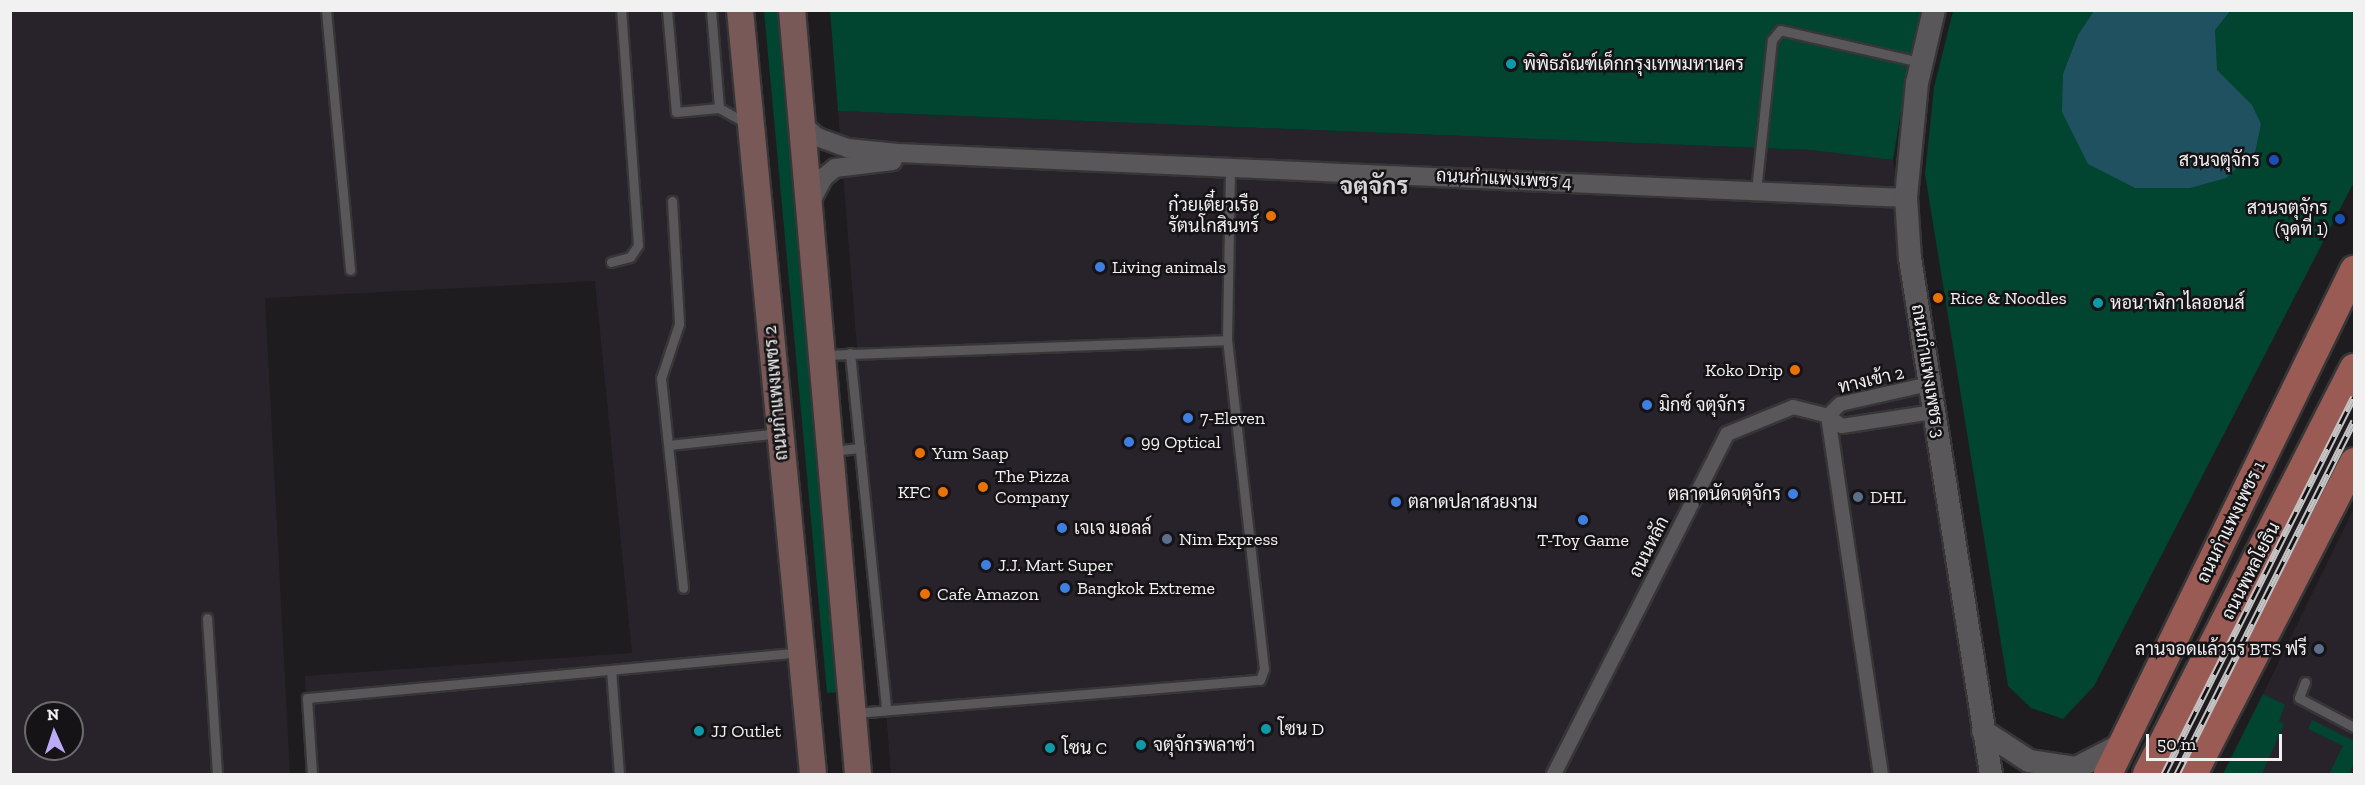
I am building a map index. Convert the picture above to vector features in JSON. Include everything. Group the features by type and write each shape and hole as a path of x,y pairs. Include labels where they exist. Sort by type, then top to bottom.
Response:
{"main road":[{"name":"ถนนกำแพงเพชร 2","path":"740,10 813,774"},
{"path":"792,10 858,774"},
{"name":"ถนนกำแพงเพชร 1","path":"2108,774 2355,270"},
{"name":"ถนนพหลโยธิน","path":"2146,774 2355,368"},
{"path":"2193,774 2355,462"}],"street":[{"name":"ถนนกำแพงเพชร 3","path":"1934,10 1920,62 1906,198 1910,258 1991,774"},
{"name":"ถนนกำแพงเพชร 4","path":"801,123 818,137 848,148 1906,198"},
{"name":"ถนนกำแพงเพชร 4","path":"808,208 824,177 835,168 958,155"},
{"name":"ทางเข้า 2","path":"1929,384 1840,404 1828,416 1842,426 1934,412"},
{"name":"ถนนหลัก","path":"1554,774 1727,434 1793,407 1828,416"},
{"path":"1828,416 1881,774"},
{"path":"1983,731 2030,761 2076,768 2123,744"}],"lane":[{"path":"326,10 350,270"},
{"path":"611,262 630,256 638,245 621,10"},
{"path":"667,10 676,112 719,108 753,128"},
{"path":"711,10 719,108"},
{"path":"1756,191 1772,40 1780,30 1920,62"},
{"path":"852,714 1260,680 1264,669 1227,340 1230,167"},
{"path":"672,201 679,324 661,378 683,588"},
{"path":"820,355 1227,340"},
{"path":"850,353 886,710"},
{"path":"669,445 780,433"},
{"path":"829,451 860,448"},
{"path":"207,618 217,774"},
{"path":"312,774 307,698 802,652"},
{"path":"611,670 619,774"},
{"path":"2305,682 2299,698 2355,727"}],"shaded area":[{"path":"10,11 725,11 799,774 309,774 305,676 632,653 595,281 265,298 290,774 11,774"},
{"path":"838,111 1810,150 1893,160 1987,774 891,774"},
{"path":"2354,508 2354,774 2223,774 2269,682"}],"green space":[{"path":"764,11 783,11 839,692 827,693"},
{"path":"830,11 1925,11 1906,81 1893,160 1810,150 838,111"},
{"name":"สวนจตุจักร","path":"1953,11 2354,11 2354,182 2094,686 2063,719 2031,708 2008,686 1925,174 1934,87"},
{"path":"2263,694 2285,705 2279,721 2284,724 2262,774 2223,774"},
{"path":"2312,720 2354,741 2354,764 2349,774 2329,774 2343,746 2308,729"}],"water":[{"path":"2094,11 2230,11 2215,30 2217,70 2252,105 2261,124 2255,152 2226,178 2190,188 2135,188 2088,164 2062,112 2063,74 2078,35"}],"railway":[{"path":"2164,774 2354,397"},
{"path":"2177,774 2354,421"}],"place":[{"name":"พิพิธภัณฑ์เด็กกรุงเทพมหานคร","path":"1511,64"},
{"name":"สวนจตุจักร","path":"2274,160"},
{"name":"ก๋วยเตี๋ยวเรือ รัตนโกสินทร์","path":"1271,216"},
{"name":"สวนจตุจักร (จุดที่ 1)","path":"2340,219"},
{"name":"Living animals","path":"1100,267"},
{"name":"Rice & Noodles","path":"1938,298"},
{"name":"หอนาฬิกาไลออนส์","path":"2098,303"},
{"name":"Koko Drip","path":"1795,370"},
{"name":"มิกซ์ จตุจักร","path":"1647,405"},
{"name":"7-Eleven","path":"1188,418"},
{"name":"99 Optical","path":"1129,442"},
{"name":"Yum Saap","path":"920,453"},
{"name":"The Pizza Company","path":"983,487"},
{"name":"KFC","path":"943,492"},
{"name":"ตลาดนัดจตุจักร","path":"1793,494"},
{"name":"DHL","path":"1858,497"},
{"name":"ตลาดปลาสวยงาม","path":"1396,502"},
{"name":"T-Toy Game","path":"1583,520"},
{"name":"เจเจ มอลล์","path":"1062,528"},
{"name":"Nim Express","path":"1167,539"},
{"name":"J.J. Mart Super","path":"986,565"},
{"name":"Bangkok Extreme","path":"1065,588"},
{"name":"Cafe Amazon","path":"925,594"},
{"name":"ลานจอดแล้วจร BTS ฟรี","path":"2319,649"},
{"name":"โซน D","path":"1266,729"},
{"name":"JJ Outlet","path":"699,731"},
{"name":"จตุจักรพลาซ่า","path":"1141,745"},
{"name":"โซน C","path":"1050,748"}],"district":[{"name":"จตุจักร","path":"1374,186"}]}
